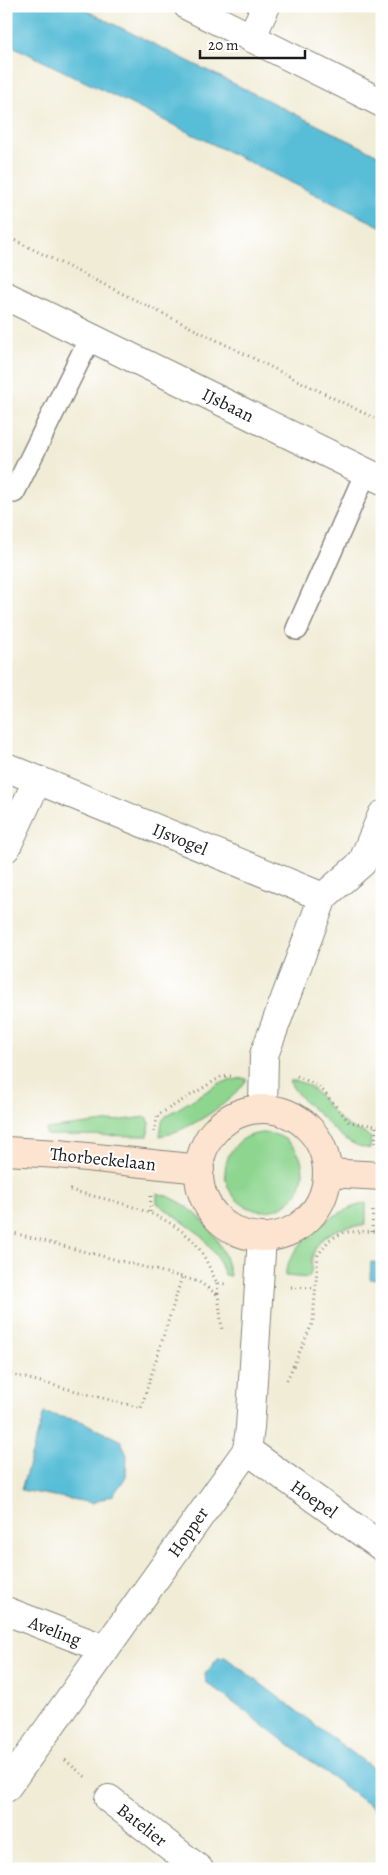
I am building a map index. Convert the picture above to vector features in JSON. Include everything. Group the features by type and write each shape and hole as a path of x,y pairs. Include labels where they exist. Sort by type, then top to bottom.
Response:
{"street":[{"path":"188,6 382,103"},
{"path":"251,38 266,6"},
{"name":"IJsbaan","path":"6,296 374,476"},
{"name":"IJsvogel","path":"6,767 323,897"},
{"path":"6,848 37,781"},
{"path":"263,1109 264,1055 323,897 362,863 382,815"},
{"path":"263,1109 291,1115 308,1128 321,1145 327,1173 322,1198 308,1218 287,1232 262,1237 245,1234 229,1227 216,1216 206,1202 200,1186 200,1168 209,1138 220,1126 233,1117 247,1111 263,1109"},
{"name":"Thorbeckelaan","path":"6,1152 58,1154 200,1168"},
{"path":"327,1173 382,1176"},
{"name":"Hopper","path":"6,1788 247,1450 262,1237"},
{"name":"Hoepel","path":"247,1450 382,1547"},
{"name":"Aveling","path":"6,1611 105,1650"},
{"name":"Batelier","path":"109,1799 199,1869"}],"lane":[{"path":"14,492 90,338"},
{"name":"IJsbaan","path":"297,629 374,476"}],"path":[{"path":"6,236 382,422"},
{"path":"150,1212 154,1132 158,1115 221,1077 263,1072 291,1074 319,1086 349,1122 382,1127"},
{"name":"Thorbeckelaan","path":"62,1188 150,1212 189,1237 206,1259 217,1283 259,1287"},
{"path":"6,1231 182,1276 199,1282 218,1295"},
{"path":"285,1383 313,1322 318,1255 329,1240 345,1232 382,1232"},
{"path":"6,1373 141,1408 182,1276"},
{"path":"40,1741 84,1775 109,1799"}],"green space":[{"path":"242,1078 247,1079 241,1088 221,1106 183,1129 160,1136 162,1121 166,1116 220,1083"},
{"path":"289,1081 307,1085 314,1090 340,1120 371,1138 370,1149 355,1145 339,1134 300,1097"},
{"path":"147,1117 150,1123 148,1136 46,1135 46,1129"},
{"path":"256,1133 272,1133 286,1139 297,1150 303,1164 303,1180 297,1194 286,1205 272,1211 256,1211 242,1205 231,1194 225,1180 225,1164 231,1150 242,1139"},
{"path":"157,1193 184,1204 205,1224 221,1248 230,1276 225,1275 217,1257 201,1235 157,1203"},
{"path":"366,1203 366,1222 363,1226 338,1229 324,1237 319,1243 312,1259 310,1276 308,1278 285,1276 288,1263 295,1251 315,1229 341,1212"}],"water":[{"path":"6,6 77,6 382,157 382,227 6,43"},
{"path":"371,1262 382,1263 382,1280 370,1279"},
{"path":"44,1413 81,1421 121,1441 127,1455 126,1477 113,1495 93,1503 21,1490"},
{"path":"225,1657 382,1775 382,1815 206,1682 205,1674 218,1658"}]}
